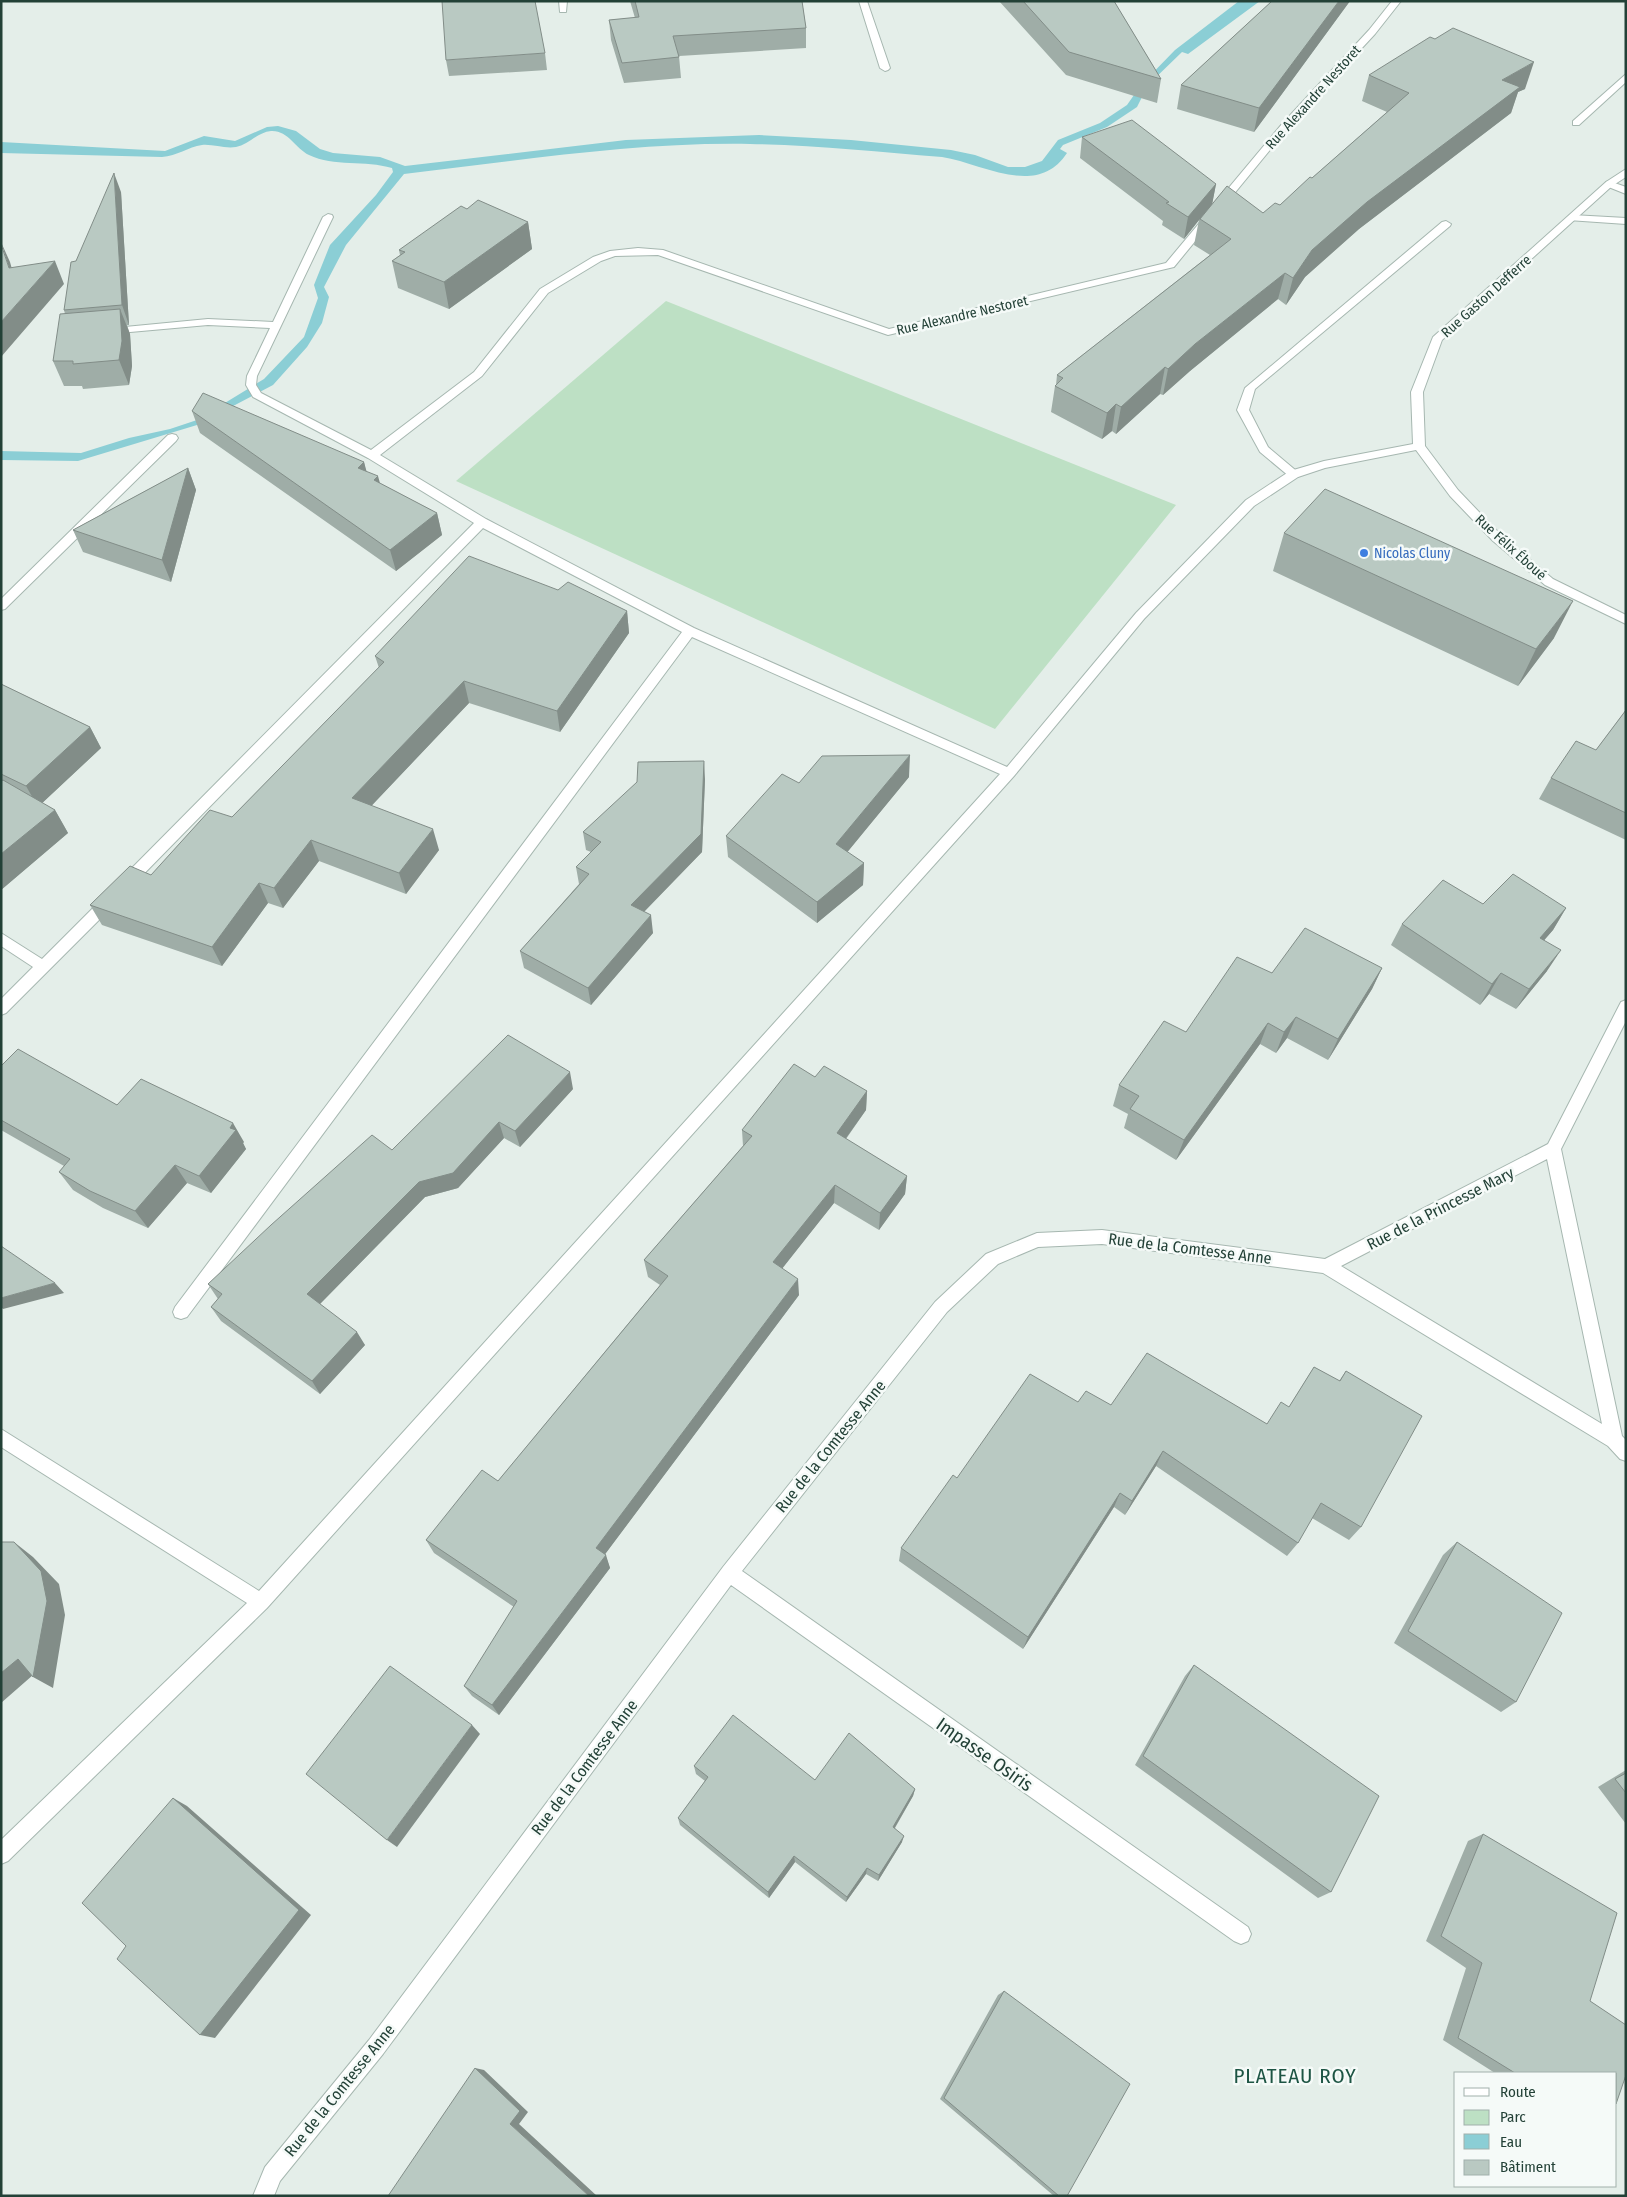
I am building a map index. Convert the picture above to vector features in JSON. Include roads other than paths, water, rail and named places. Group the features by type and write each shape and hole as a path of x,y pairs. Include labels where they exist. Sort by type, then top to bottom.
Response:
{"street":[{"path":"863,1 886,68"},
{"name":"Rue Alexandre Nestoret","path":"372,454 478,374 544,291 596,259 614,254 638,251 659,252 888,332 1170,265 1285,126 1372,32 1397,1"},
{"path":"1576,123 1626,77"},
{"name":"Rue Gaston Defferre","path":"1419,446 1417,392 1437,339 1609,184 1626,172"},
{"path":"1609,184 1626,191"},
{"path":"328,217 252,376 251,385 257,395 372,454 482,522 690,632 1009,772"},
{"path":"1572,218 1626,221"},
{"path":"1294,474 1264,449 1243,410 1250,388 1446,224"},
{"path":"93,332 208,322 276,325"},
{"path":"1,606 172,438"},
{"path":"1,1854 261,1602 1009,772 1140,616 1250,503 1294,474 1324,465 1419,446"},
{"name":"Rue Félix Éboué","path":"1419,446 1460,499 1497,538 1534,570 1549,582 1626,620"},
{"path":"1,1009 482,522"},
{"path":"181,1312 690,632"},
{"path":"1,939 44,967"},
{"path":"1614,1440 1553,1149 1626,1006"},
{"name":"Rue de la Princesse Mary","path":"1326,1266 1553,1149"},
{"name":"Rue de la Comtesse Anne","path":"263,2196 272,2174 376,2047 729,1573 941,1307 992,1259 1037,1240 1102,1237 1326,1266 1614,1440 1626,1453"},
{"path":"1,1437 261,1602"},
{"name":"Impasse Osiris","path":"729,1573 1241,1934"}],"water":[{"path":"1239,1 1260,1 1188,54 1182,52 1148,85 1137,107 1107,127 1063,145 1060,149 1067,153 1055,167 1040,174 1025,176 1008,174 942,157 822,147 707,144 620,149 404,174 346,245 324,287 329,297 322,323 307,347 273,385 197,425 78,461 1,460 1,451 81,453 129,438 170,429 197,420 264,379 304,337 318,298 314,285 330,245 376,195 393,172 392,168 371,164 319,159 304,152 287,136 277,131 266,132 236,147 202,145 162,157 1,153 1,142 165,151 204,136 235,141 267,127 278,126 296,131 320,149 333,153 380,157 405,166 626,140 759,135 851,140 951,150 975,155 1008,167 1025,167 1042,161 1058,140 1100,123 1127,105 1141,85 1175,50"}],"place":[{"name":"Nicolas Cluny","path":"1364,553"}],"district":[{"name":"PLATEAU ROY","path":"1295,2076"}]}
